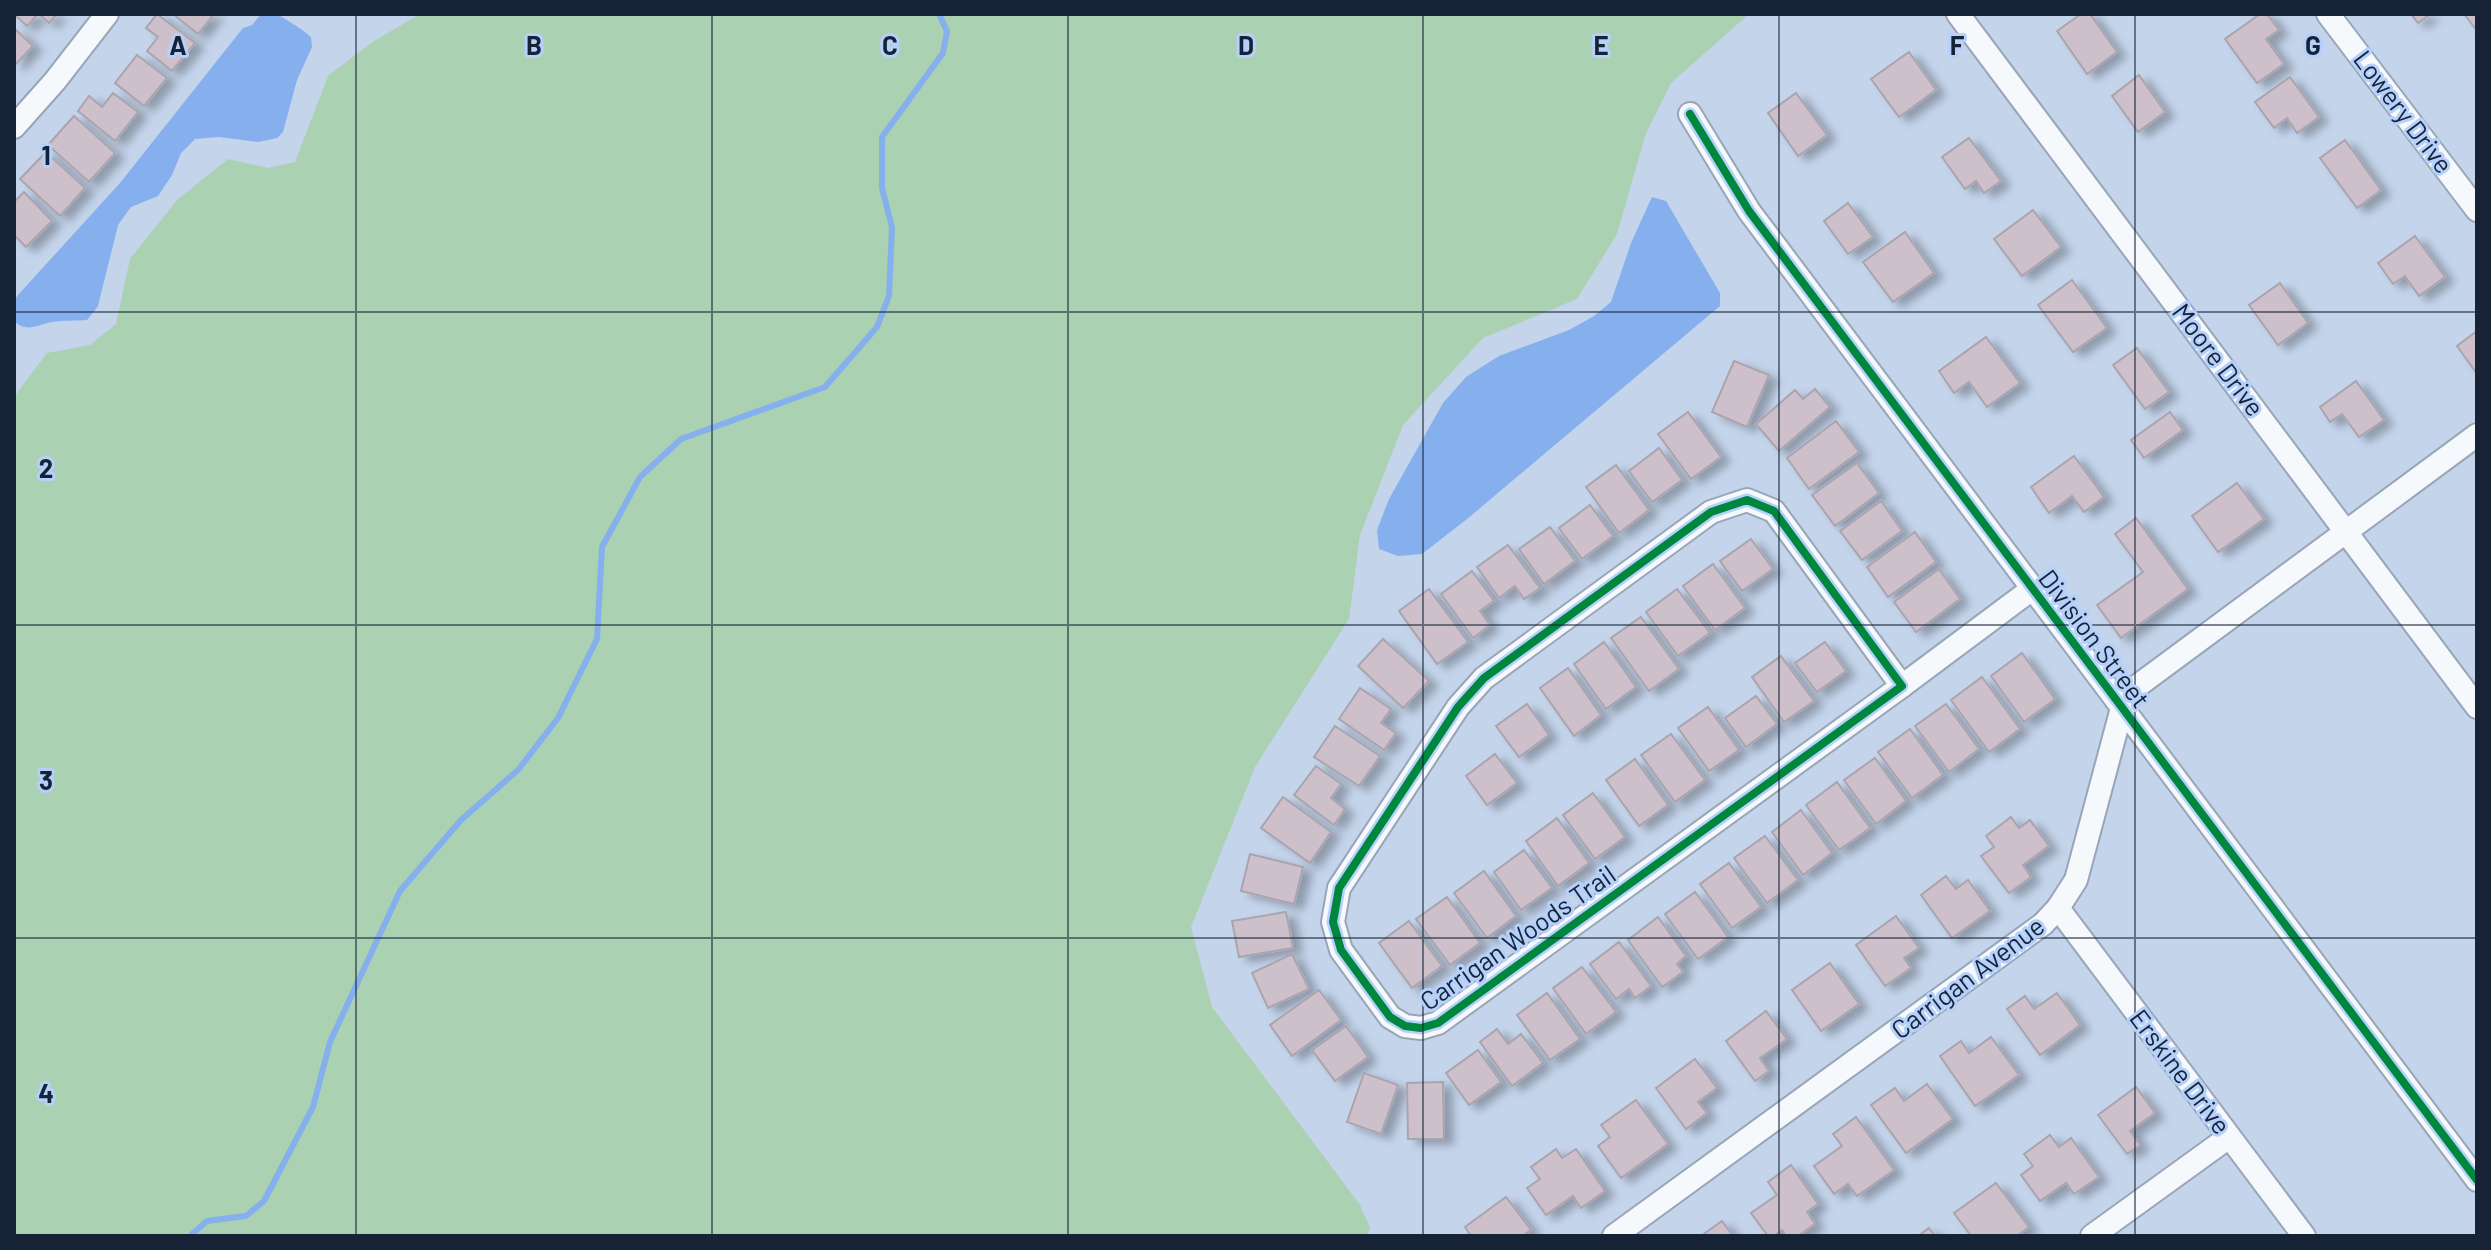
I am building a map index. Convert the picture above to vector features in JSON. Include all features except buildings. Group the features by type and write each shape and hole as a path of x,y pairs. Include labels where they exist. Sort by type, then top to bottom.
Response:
{"street":[{"path":"14,127 55,81 107,14"},
{"name":"Moore Drive","path":"1958,14 2477,707"},
{"name":"Lowery Drive","path":"2328,14 2477,210"},
{"name":"Division Street","path":"1690,114 1749,211 2477,1180"},
{"name":"Carrigan Avenue","path":"1614,1236 2043,924 2058,908 2076,880 2122,708 2140,684 2477,435"},
{"name":"Carrigan Woods Trail","path":"1902,686 1774,511 1747,500 1711,512 1484,678 1458,707 1339,888 1333,922 1341,950 1390,1017 1405,1026 1421,1028 1438,1023 1902,686 2032,589"},
{"name":"Erskine Drive","path":"2058,908 2304,1236"},
{"path":"2092,1236 2229,1137"}],"green space":[{"path":"420,14 1749,14 1671,83 1646,133 1617,234 1577,299 1483,338 1403,425 1360,535 1349,619 1255,767 1191,927 1212,1007 1360,1205 1370,1228 1367,1236 14,1236 14,397 47,353 90,345 116,324 130,259 178,199 228,159 268,168 295,162 328,76 371,43"}],"water":[{"path":"261,14 277,14 311,37 312,47 297,80 283,132 277,138 258,142 219,137 195,139 181,153 172,175 158,196 131,207 118,225 98,306 87,320 56,321 32,327 19,325 14,321 14,301 18,295 120,183 243,28 252,25"},
{"path":"1652,197 1666,201 1720,293 1720,306 1422,554 1398,556 1379,549 1377,530 1389,499 1443,403 1466,377 1499,356 1569,330 1611,302 1631,243"}],"waterway":[{"path":"190,1236 207,1221 246,1216 264,1201 313,1107 330,1042 400,891 461,820 518,770 558,718 597,639 602,547 640,477 681,439 825,387 877,327 889,296 892,227 882,188 882,137 943,53 947,31 939,14"}],"cycle path":[{"path":"1690,114 1749,211 2477,1180"},
{"path":"1747,500 1774,511 1902,686 1438,1023 1421,1028 1405,1026 1390,1017 1341,950 1333,922 1339,888 1458,707 1484,678 1711,512 1747,500"}]}
